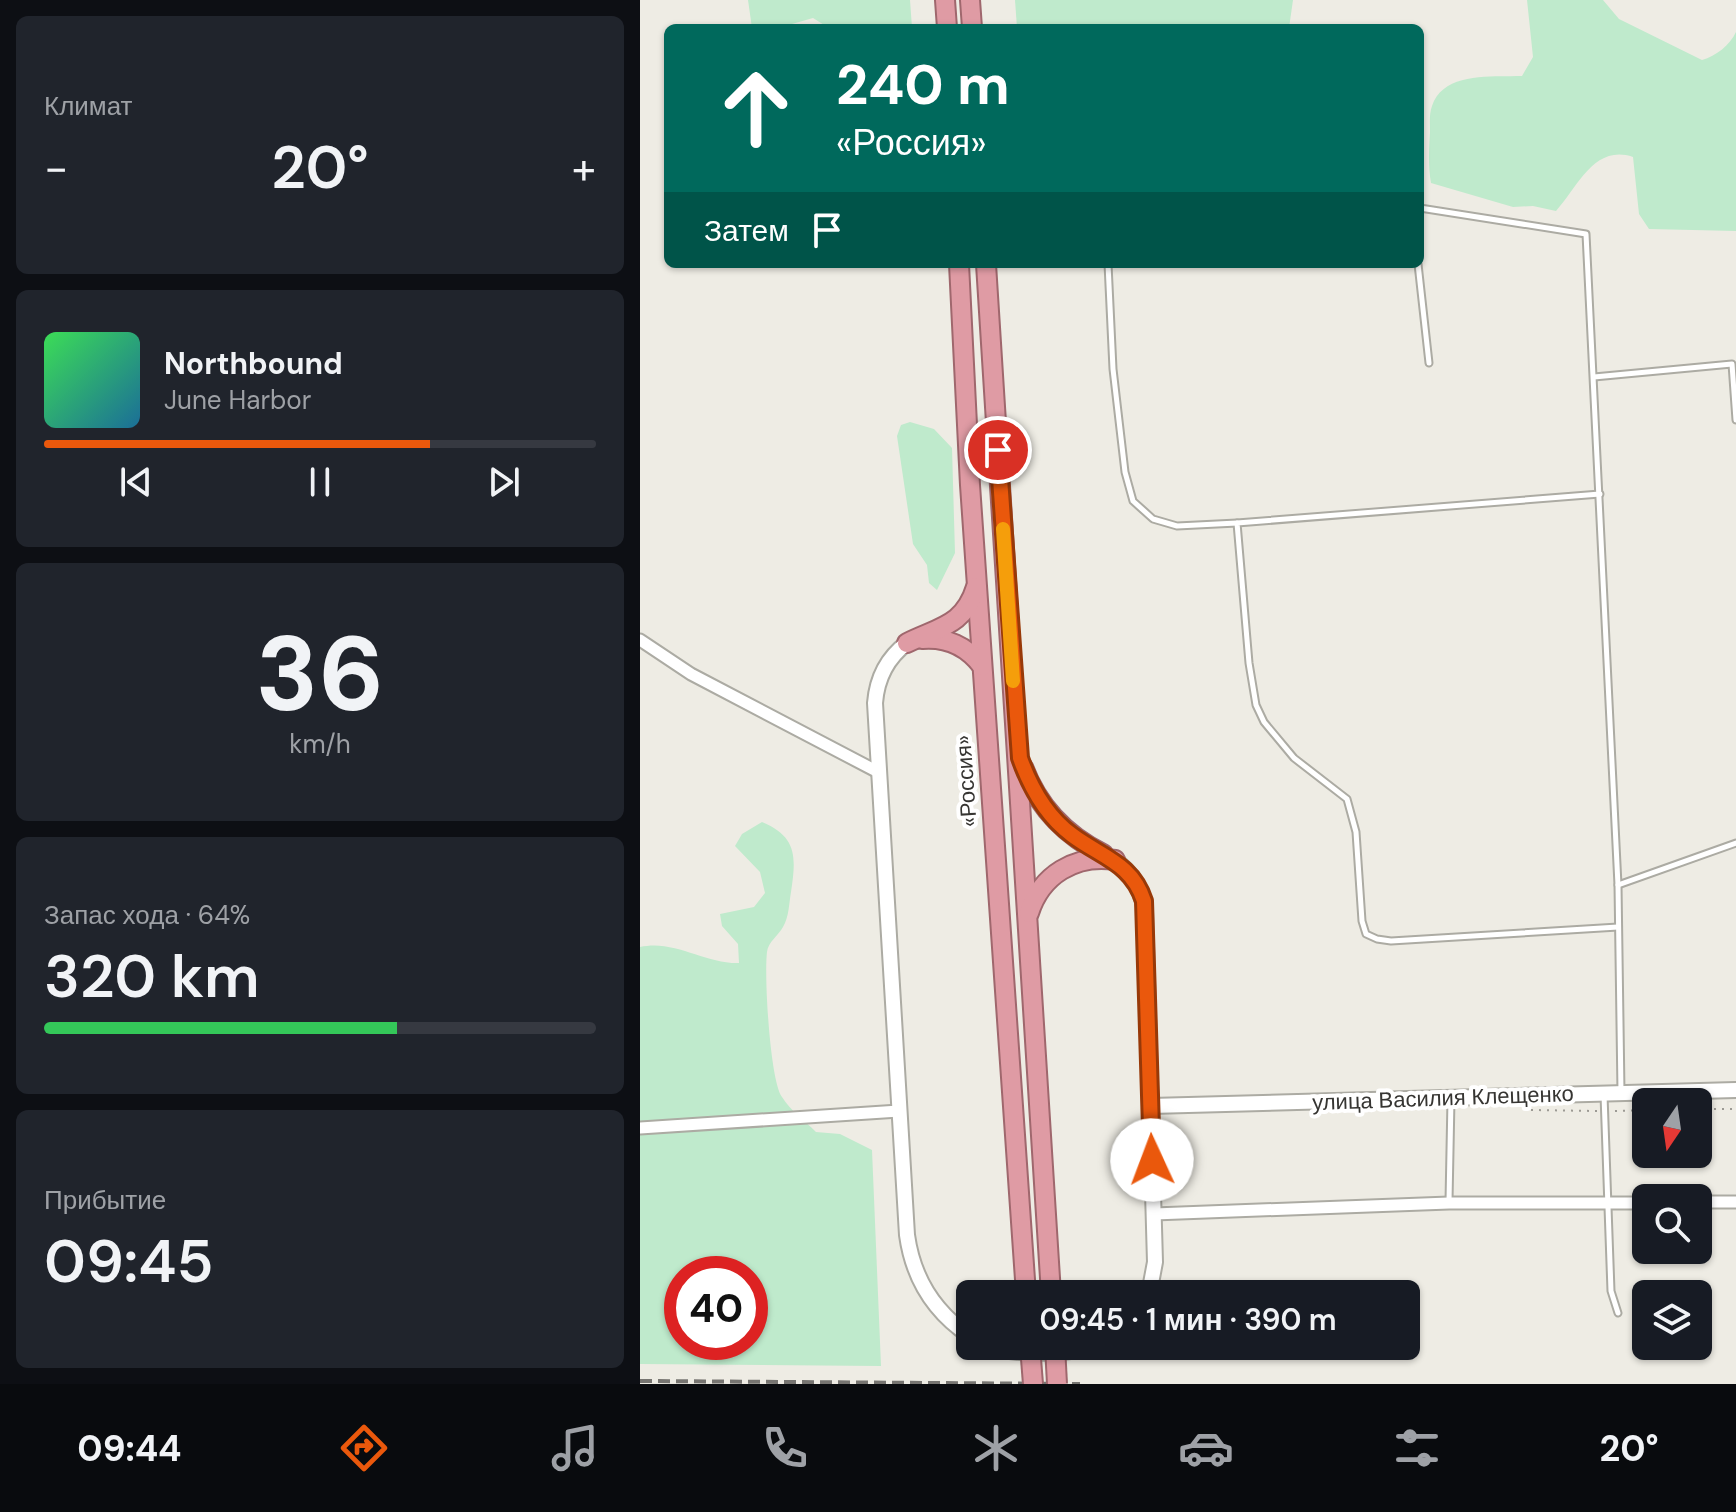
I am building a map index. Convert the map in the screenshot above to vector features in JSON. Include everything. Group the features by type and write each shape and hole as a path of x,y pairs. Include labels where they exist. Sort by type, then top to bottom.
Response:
{"highway":[{"path":"945,0 947,24"},
{"path":"970,0 972,24"},
{"name":"«Россия»","path":"959,268 982,666 1025,1280"},
{"path":"986,268 1050,1280"},
{"path":"907,643 945,627 957,618 972,599 977,584"},
{"path":"907,643 928,639 949,641 968,651 982,666"},
{"path":"1018,747 1028,780 1047,811 1072,836 1109,857"},
{"path":"1027,932 1033,902 1057,872 1084,860 1109,857"},
{"path":"1031,1360 1033,1384"},
{"path":"1056,1360 1057,1384"}],"street":[{"path":"640,640 691,674 880,773"},
{"path":"907,643 886,666 875,703 907,1235 913,1265 921,1284 938,1309 956,1324"},
{"path":"1109,857 1136,882 1145,911 1154,1214 1152,1280"},
{"name":"улица Василия Клещенко","path":"1151,1106 1736,1090"},
{"path":"640,1128 899,1111"},
{"path":"1712,1202 1736,1202"},
{"path":"1154,1214 1449,1203 1632,1203"}],"lane":[{"path":"1424,209 1586,234 1618,885 1621,1093"},
{"path":"1108,268 1113,369 1125,472 1133,501 1153,519 1177,526 1237,523 1600,494"},
{"path":"1418,268 1429,363"},
{"path":"1594,377 1732,364 1736,420"},
{"path":"1237,523 1249,663 1256,705 1264,722 1294,758 1347,799 1356,832 1362,921 1366,934 1391,941 1618,927"},
{"path":"1618,885 1736,843"},
{"path":"1604,1094 1611,1291 1618,1313"},
{"path":"1449,1203 1451,1098"}],"path":[{"path":"1712,1109 1736,1109"}],"green space":[{"path":"748,0 910,0 912,24 823,24 813,18 792,24 751,24"},
{"path":"1015,0 1293,0 1290,24 1017,24"},
{"path":"1527,0 1603,0 1619,19 1702,60 1722,49 1736,32 1736,231 1649,229 1639,214 1633,157 1619,155 1597,162 1556,211 1533,206 1513,207 1431,183 1432,106 1438,95 1458,81 1522,76 1533,57"},
{"path":"910,422 934,429 952,448 955,553 937,590 929,583 927,565 913,544 897,436 901,425"},
{"path":"762,822 782,834 792,850 793,880 786,919 767,952 766,982 774,1071 782,1097 816,1132 840,1134 872,1150 881,1366 640,1364 640,947 665,946 714,960 739,963 738,944 722,926 720,914 754,907 765,893 760,872 735,846 742,834"}],"railway":[{"path":"640,1381 1080,1384"}],"slow traffic":[{"path":"1003,529 1013,681"}],"route":[{"path":"998,450 1020,758 1028,780 1047,811 1072,836 1123,866 1136,882 1144,901 1152,1160"}]}
